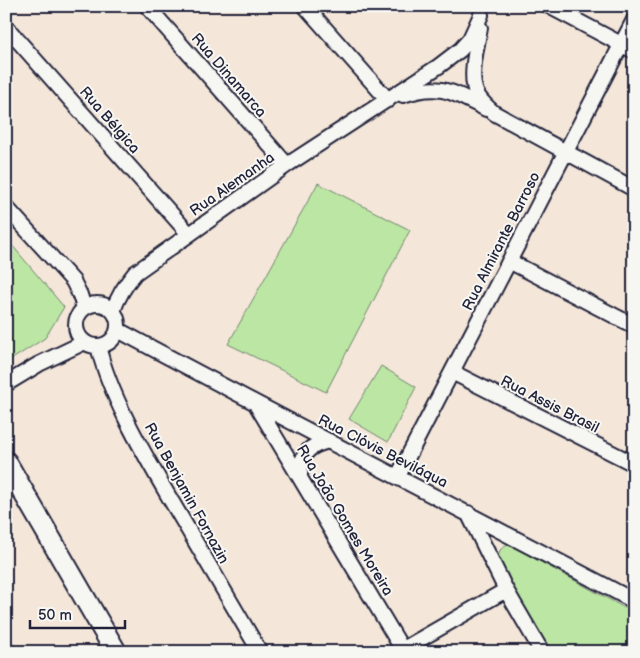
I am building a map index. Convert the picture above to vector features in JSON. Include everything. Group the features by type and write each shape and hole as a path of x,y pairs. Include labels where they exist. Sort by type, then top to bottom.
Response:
{"main road":[{"path":"6,462 116,652"}],"street":[{"name":"Rua Dinamarca","path":"147,6 287,165"},
{"path":"305,6 388,100"},
{"path":"549,6 628,48"},
{"name":"Rua Alemanha","path":"113,311 121,292 135,274 287,165 388,100 460,50 470,39 482,10"},
{"path":"482,10 473,80 478,96 494,113"},
{"name":"Rua Almirante Barroso","path":"398,476 565,153 628,48 634,20"},
{"name":"Rua Bélgica","path":"6,27 189,234"},
{"name":"Rua Alemanha","path":"388,100 415,91 432,88 447,90 494,113 634,189"},
{"path":"6,207 73,281 84,308"},
{"path":"509,261 634,326"},
{"path":"6,384 39,364 92,344 110,341 118,330 117,316 102,304 84,308 76,321 79,337 92,344"},
{"name":"Rua Clóvis Beviláqua","path":"118,330 257,405 398,476 634,601"},
{"name":"Rua Benjamin Fornazin","path":"92,344 146,458 260,652"},
{"name":"Rua Assis Brasil","path":"452,372 634,464"},
{"name":"Rua João Gomes Moreira","path":"257,405 300,475 401,651"},
{"path":"300,475 300,462 306,451 316,444 329,441"},
{"path":"468,513 506,590 542,652"},
{"path":"490,559 490,550 493,542 508,534"},
{"path":"401,651 506,590"}],"green space":[{"path":"318,183 410,230 326,392 228,344"},
{"path":"6,238 64,307 45,338 6,363"},
{"path":"381,366 416,387 388,442 349,419"},
{"path":"506,545 510,545 634,613 634,652 548,652 510,589 498,557 500,550"}]}
